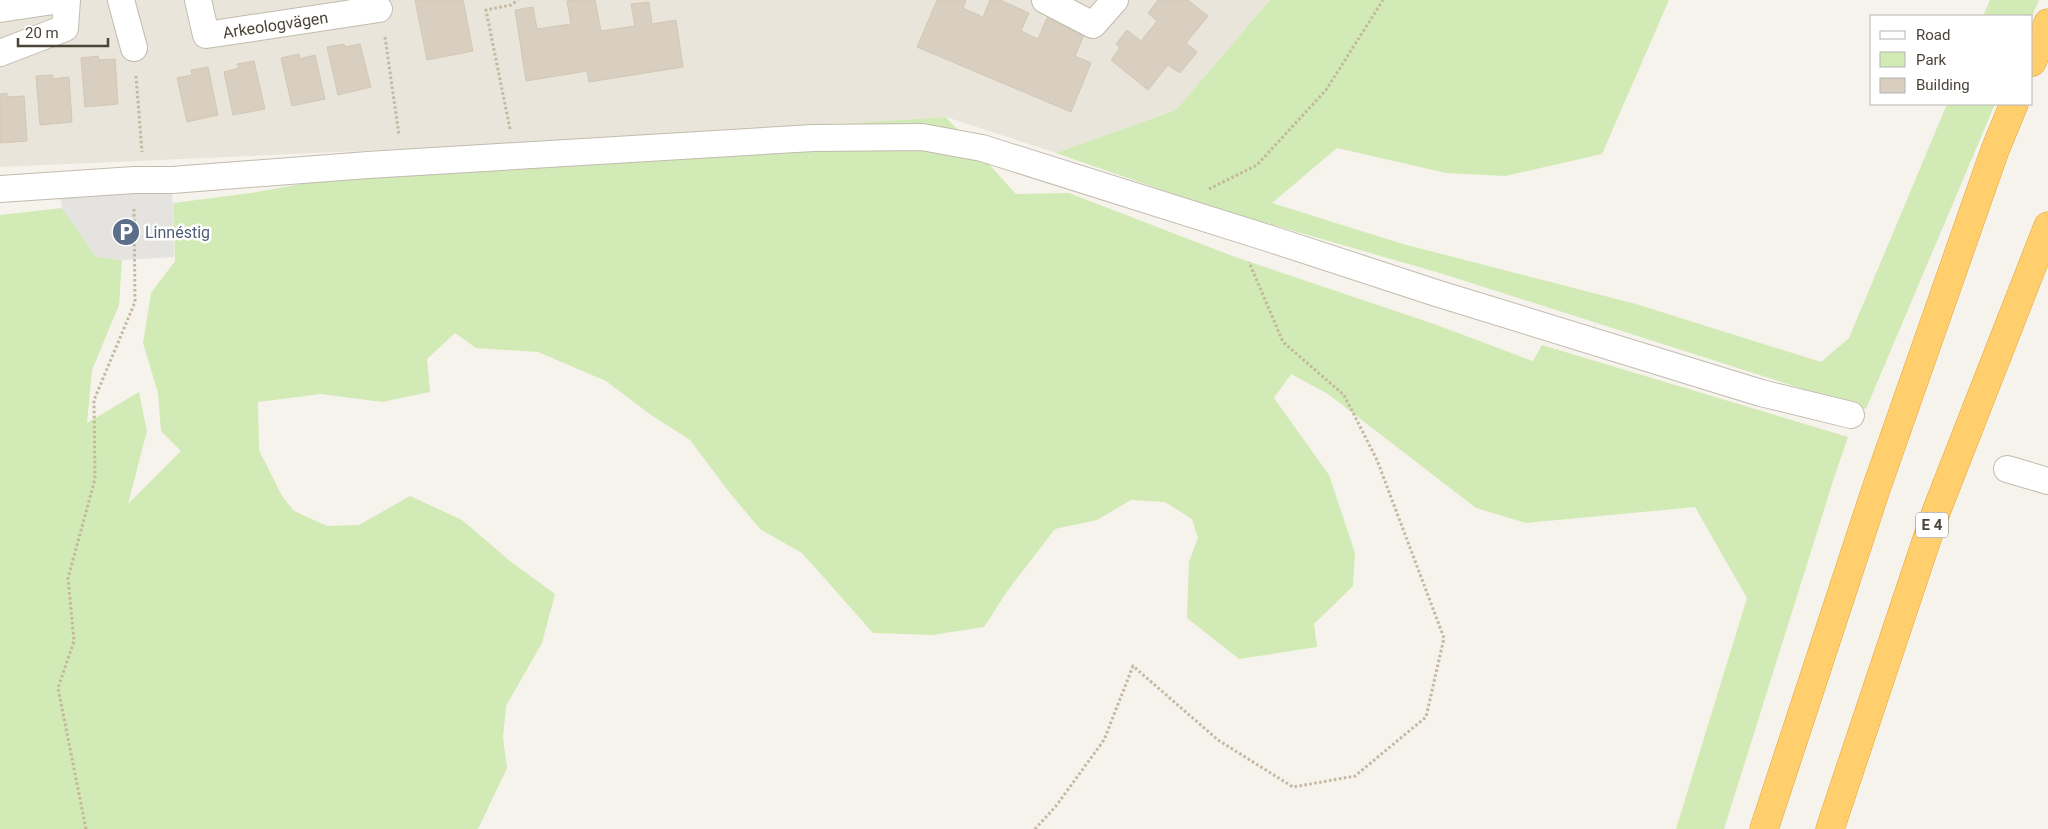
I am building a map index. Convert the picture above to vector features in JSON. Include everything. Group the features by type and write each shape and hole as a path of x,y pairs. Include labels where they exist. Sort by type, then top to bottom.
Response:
{"highway":[{"path":"2033,60 2048,23"},
{"path":"1764,829 1880,479 1995,150 2014,105"},
{"name":"E 4","path":"1830,829 1936,512 2048,226"}],"street":[{"path":"0,9 60,0"},
{"path":"0,53 65,28 67,0"},
{"path":"121,0 134,48"},
{"name":"Arkeologvägen","path":"198,0 206,35 379,9"},
{"path":"1045,0 1093,25 1115,0"},
{"path":"0,189 813,138 922,137 982,148 1172,207 1436,293 1742,387 1851,415"},
{"path":"2007,469 2048,481"}],"path":[{"path":"516,156 486,10 511,5 518,0"},
{"path":"1172,207 1257,165 1326,90 1383,0"},
{"path":"379,9 404,163"},
{"path":"86,829 58,688 74,641 68,578 95,479 94,400 135,302 139,180 134,48"},
{"path":"1035,829 1056,806 1104,740 1133,666 1218,740 1293,787 1355,776 1426,717 1444,638 1376,460 1344,395 1283,342 1254,277 1237,228"}],"shaded area":[{"path":"0,0 1270,0 1176,110 1056,153 946,117 520,144 0,167"},
{"name":"Linnéstig","path":"172,180 174,257 122,260 96,257 62,208 59,185"}],"green space":[{"path":"1270,0 1669,0 1602,154 1505,176 1446,173 1337,148 1272,203 1403,244 1636,304 1821,362 1849,338 1947,105 1995,105 1866,409 1443,274 1211,207 1056,153 1176,110"},
{"path":"1990,0 2039,0 2032,15 1983,15"},
{"path":"946,117 1016,194 1069,193 1235,257 1437,325 1533,361 1542,345 1848,437 1724,829 1676,829 1747,598 1695,507 1526,523 1476,508 1328,394 1291,374 1274,398 1329,475 1355,553 1353,586 1314,624 1317,647 1239,659 1187,618 1189,562 1198,538 1192,519 1165,502 1131,500 1097,520 1055,529 1008,590 984,627 932,635 873,633 802,553 760,529 690,440 651,415 606,381 538,352 476,348 455,333 427,359 430,392 382,402 321,394 258,402 259,450 282,496 294,511 327,526 359,525 410,496 462,520 510,561 555,594 542,643 506,706 503,738 507,768 478,829 0,829 0,215 62,208 96,256 122,260 119,305 92,370 87,423 139,392 147,431 128,504 181,451 161,431 158,393 143,343 151,293 175,261 173,203 251,193 520,144"}],"building":[{"path":"415,0 463,0 473,51 427,60"},
{"path":"595,0 601,31 635,26 631,4 649,2 652,24 676,20 683,67 589,82 587,71 526,81 515,10 533,7 537,29 571,24 567,1"},
{"path":"937,0 966,0 963,8 983,17 990,0 1000,0 1029,13 1021,31 1038,39 1047,18 1084,35 1075,56 1091,63 1071,112 917,47"},
{"path":"1158,0 1188,0 1208,16 1186,43 1197,52 1180,73 1168,65 1148,90 1111,60 1120,48 1116,44 1127,30 1141,41 1157,21 1148,13"},
{"path":"344,44 345,47 360,44 371,87 338,95 327,47"},
{"path":"299,54 299,59 315,55 325,99 292,106 281,58"},
{"path":"98,56 99,60 115,59 118,104 85,107 81,58"},
{"path":"254,61 265,109 233,115 224,72 239,68 237,64"},
{"path":"208,67 218,115 187,122 177,78 192,75 191,70"},
{"path":"52,75 53,79 69,77 72,122 40,125 36,76"},
{"path":"7,93 7,97 24,96 27,141 0,143 0,94"}],"place":[{"name":"Linnéstig","path":"126,232"}]}
